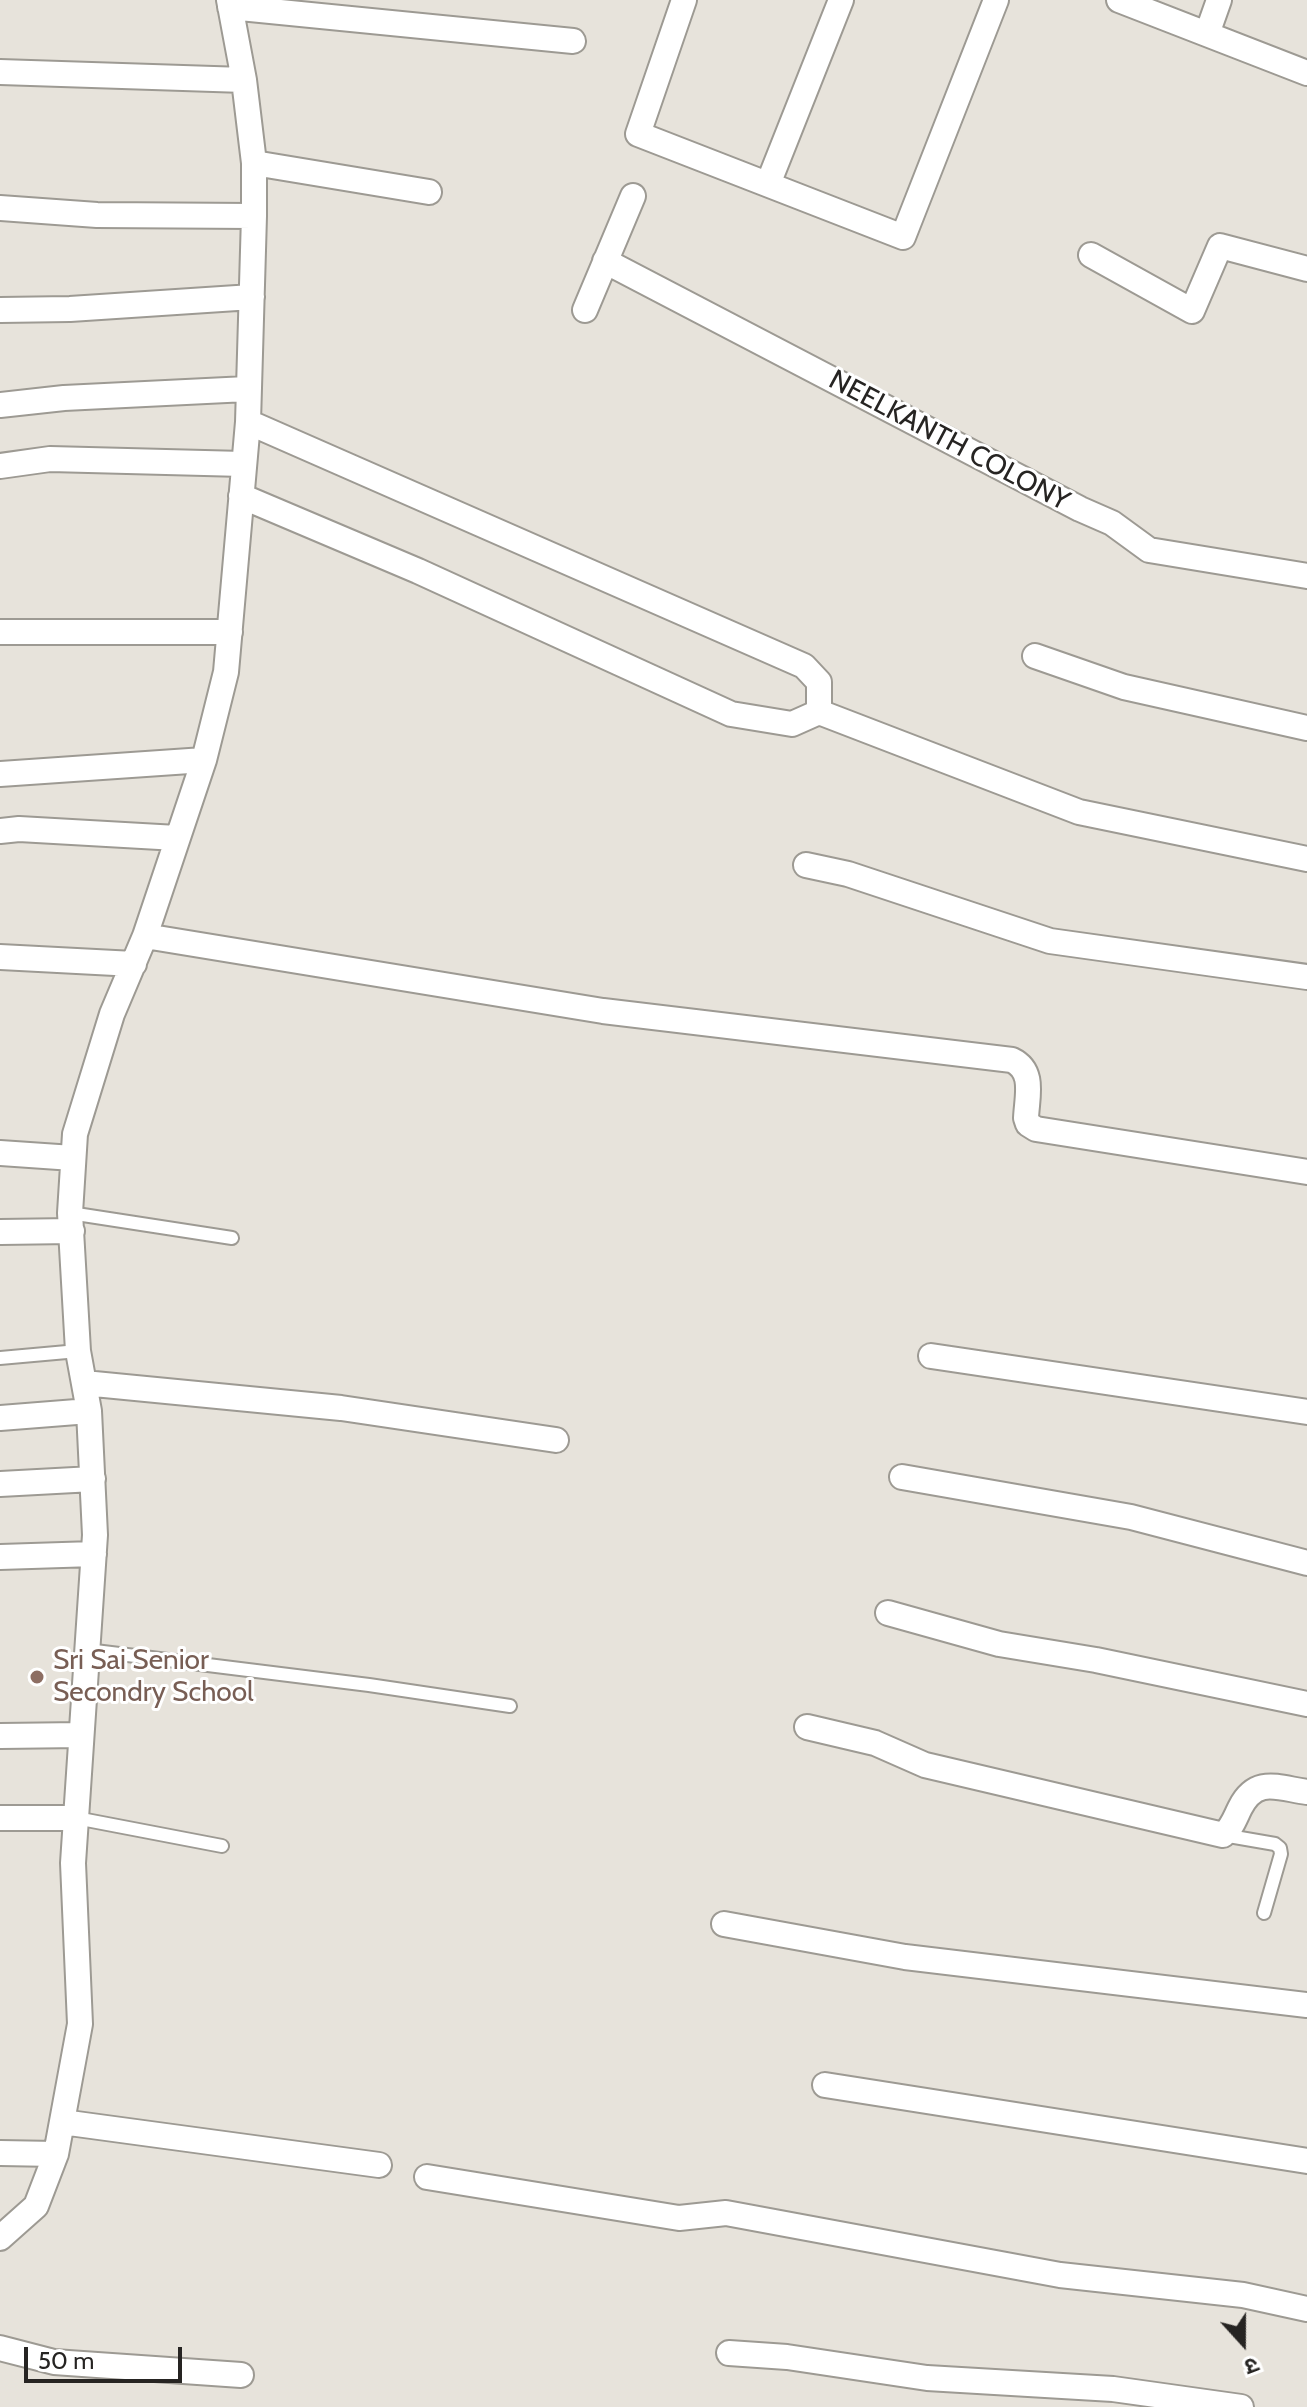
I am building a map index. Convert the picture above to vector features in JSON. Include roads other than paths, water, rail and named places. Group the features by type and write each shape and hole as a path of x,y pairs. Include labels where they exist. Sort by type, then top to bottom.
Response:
{"street":[{"path":"684,0 638,134 903,237 996,0"},
{"path":"768,184 841,0"},
{"path":"1119,0 1307,73"},
{"path":"1207,34 1219,0"},
{"path":"0,2238 36,2206 56,2154 80,2024 73,1863 95,1535 89,1411 78,1351 71,1222 75,1134 112,1014 145,936 204,760 226,672 248,422 254,216 254,163 244,80 230,3 573,41"},
{"path":"0,72 244,80"},
{"path":"254,163 429,192"},
{"path":"585,310 633,196"},
{"path":"0,208 97,215 254,216"},
{"path":"1091,255 1192,311 1220,246 1307,269"},
{"name":"NEELKANTH COLONY","path":"605,261 1052,495 1112,523 1149,550 1307,576"},
{"path":"0,310 70,309 252,297"},
{"path":"0,405 64,398 247,389"},
{"path":"248,422 804,666 819,682 819,712"},
{"path":"0,466 50,459 243,464"},
{"path":"241,496 418,571 731,714 792,724 819,712 1079,812 1307,859"},
{"path":"0,632 230,632"},
{"path":"1035,656 1124,687 1307,728"},
{"path":"0,774 204,760"},
{"path":"0,831 19,829 177,838"},
{"path":"806,865 848,874 1050,941 1307,977"},
{"path":"145,936 603,1011 1012,1060 1022,1065 1028,1076 1026,1118 1028,1124 1036,1129 1307,1172"},
{"path":"0,957 134,964"},
{"path":"0,1153 73,1158"},
{"path":"0,1232 71,1222"},
{"path":"931,1356 1307,1412"},
{"path":"84,1383 341,1408 556,1440"},
{"path":"0,1418 89,1411"},
{"path":"902,1477 1131,1517 1307,1563"},
{"path":"0,1484 93,1479"},
{"path":"0,1557 94,1554"},
{"path":"888,1613 999,1644 1096,1660 1307,1704"},
{"path":"807,1727 875,1743 925,1765 1223,1835 1230,1829 1247,1795 1254,1790 1265,1786 1307,1792"},
{"path":"0,1736 81,1735"},
{"path":"0,1818 76,1818"},
{"path":"724,1924 905,1957 1307,2005"},
{"path":"825,2085 1307,2161"},
{"path":"62,2122 379,2165"},
{"path":"0,2153 56,2154"},
{"path":"427,2177 679,2218 726,2213 1060,2275 1243,2295 1307,2309"},
{"path":"0,2348 54,2362 241,2375"},
{"path":"729,2353 787,2357 927,2378 1113,2389 1241,2407"}],"lane":[{"path":"71,1222 232,1238"},
{"path":"0,1358 78,1351"},
{"path":"87,1650 510,1706"},
{"path":"76,1818 222,1846"},
{"path":"1223,1835 1275,1844 1280,1848 1281,1854 1264,1913"}],"place":[{"name":"Sri Sai Senior Secondry School","path":"37,1677"}]}
